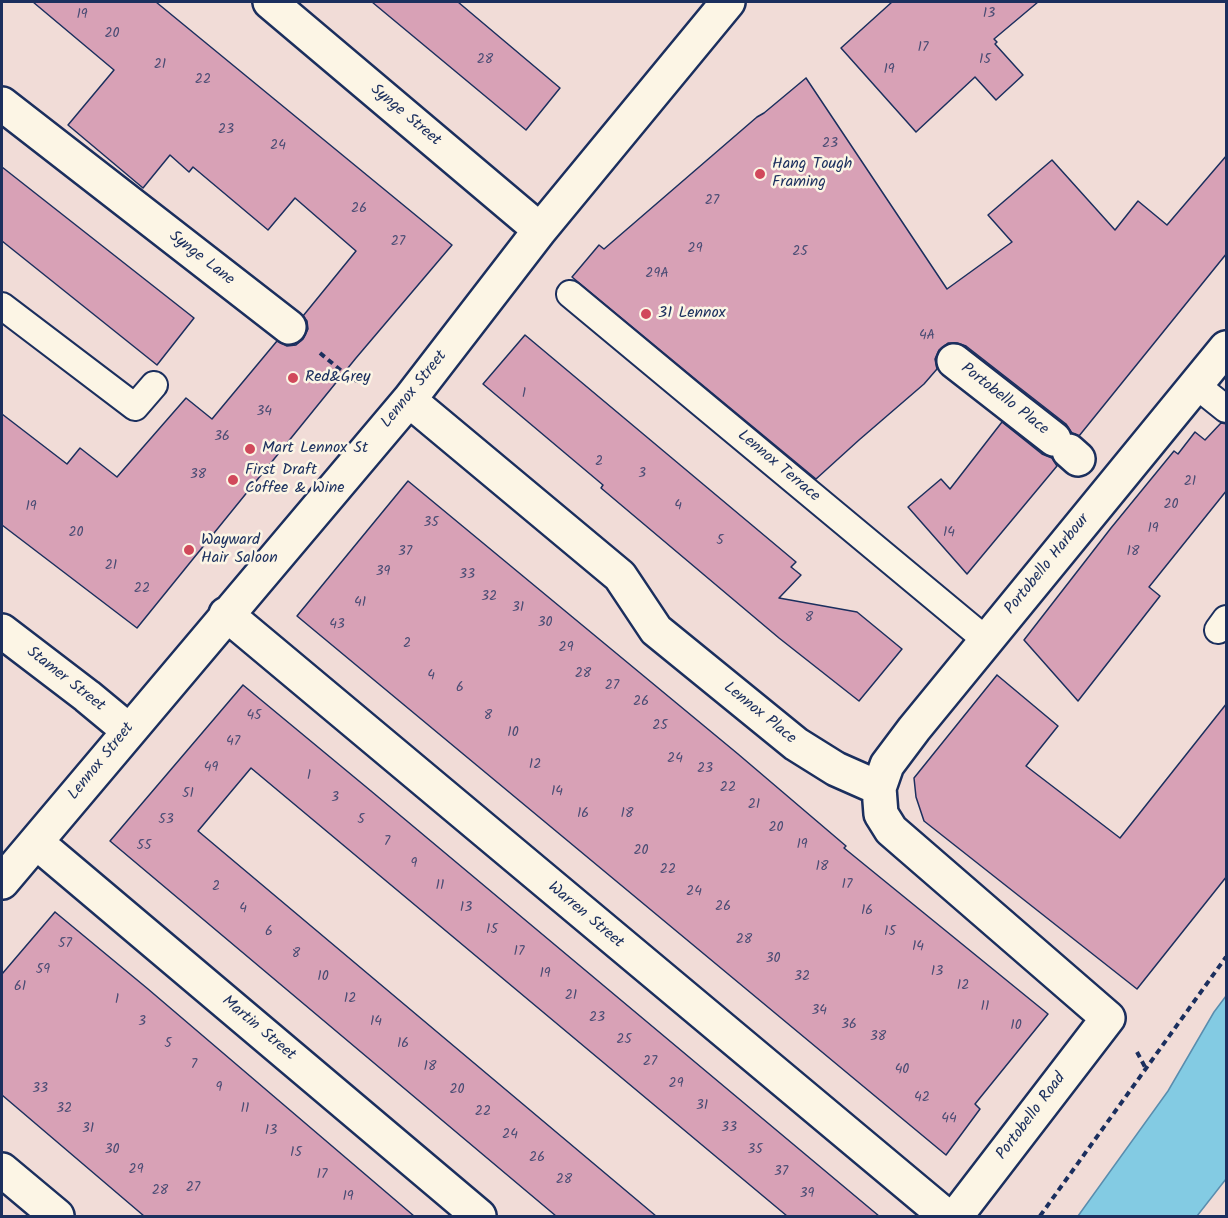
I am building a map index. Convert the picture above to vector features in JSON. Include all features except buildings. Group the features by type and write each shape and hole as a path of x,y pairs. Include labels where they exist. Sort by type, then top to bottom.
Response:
{"street":[{"name":"Synge Street","path":"270,2 540,230"},
{"name":"Lennox Street","path":"2,882 409,400 540,230 728,2"},
{"name":"Synge Lane","path":"2,104 289,327"},
{"name":"Portobello Harbour","path":"879,788 887,765 986,640 1227,348"},
{"name":"Portobello Place","path":"954,361 1067,450"},
{"name":"Lennox Place","path":"409,400 620,576 656,630 796,744 836,769 879,788"},
{"name":"Warren Street","path":"226,614 946,1216"},
{"name":"Stamer Street","path":"2,631 128,730"},
{"name":"Portobello Road","path":"879,788 881,814 891,830 1108,1018 956,1216"},
{"name":"Martin Street","path":"36,842 479,1216"},
{"path":"2,1170 57,1216"}],"lane":[{"name":"Lennox Terrace","path":"570,294 986,640"},
{"path":"2,306 135,407 154,385"},
{"path":"1196,385 1227,409"}],"path":[{"path":"289,327 350,378 409,400"},
{"path":"1040,1216 1227,957"}],"water":[{"path":"1226,996 1226,1179 1197,1216 1078,1216 1168,1091 1214,1012"}],"place":[{"name":"Hang Tough Framing","path":"760,174"},
{"name":"31 Lennox","path":"646,314"},
{"name":"Red&Grey","path":"293,378"},
{"name":"Mart Lennox St","path":"250,449"},
{"name":"First Draft Coffee & Wine","path":"233,480"},
{"name":"Wayward Hair Saloon","path":"189,550"}]}
